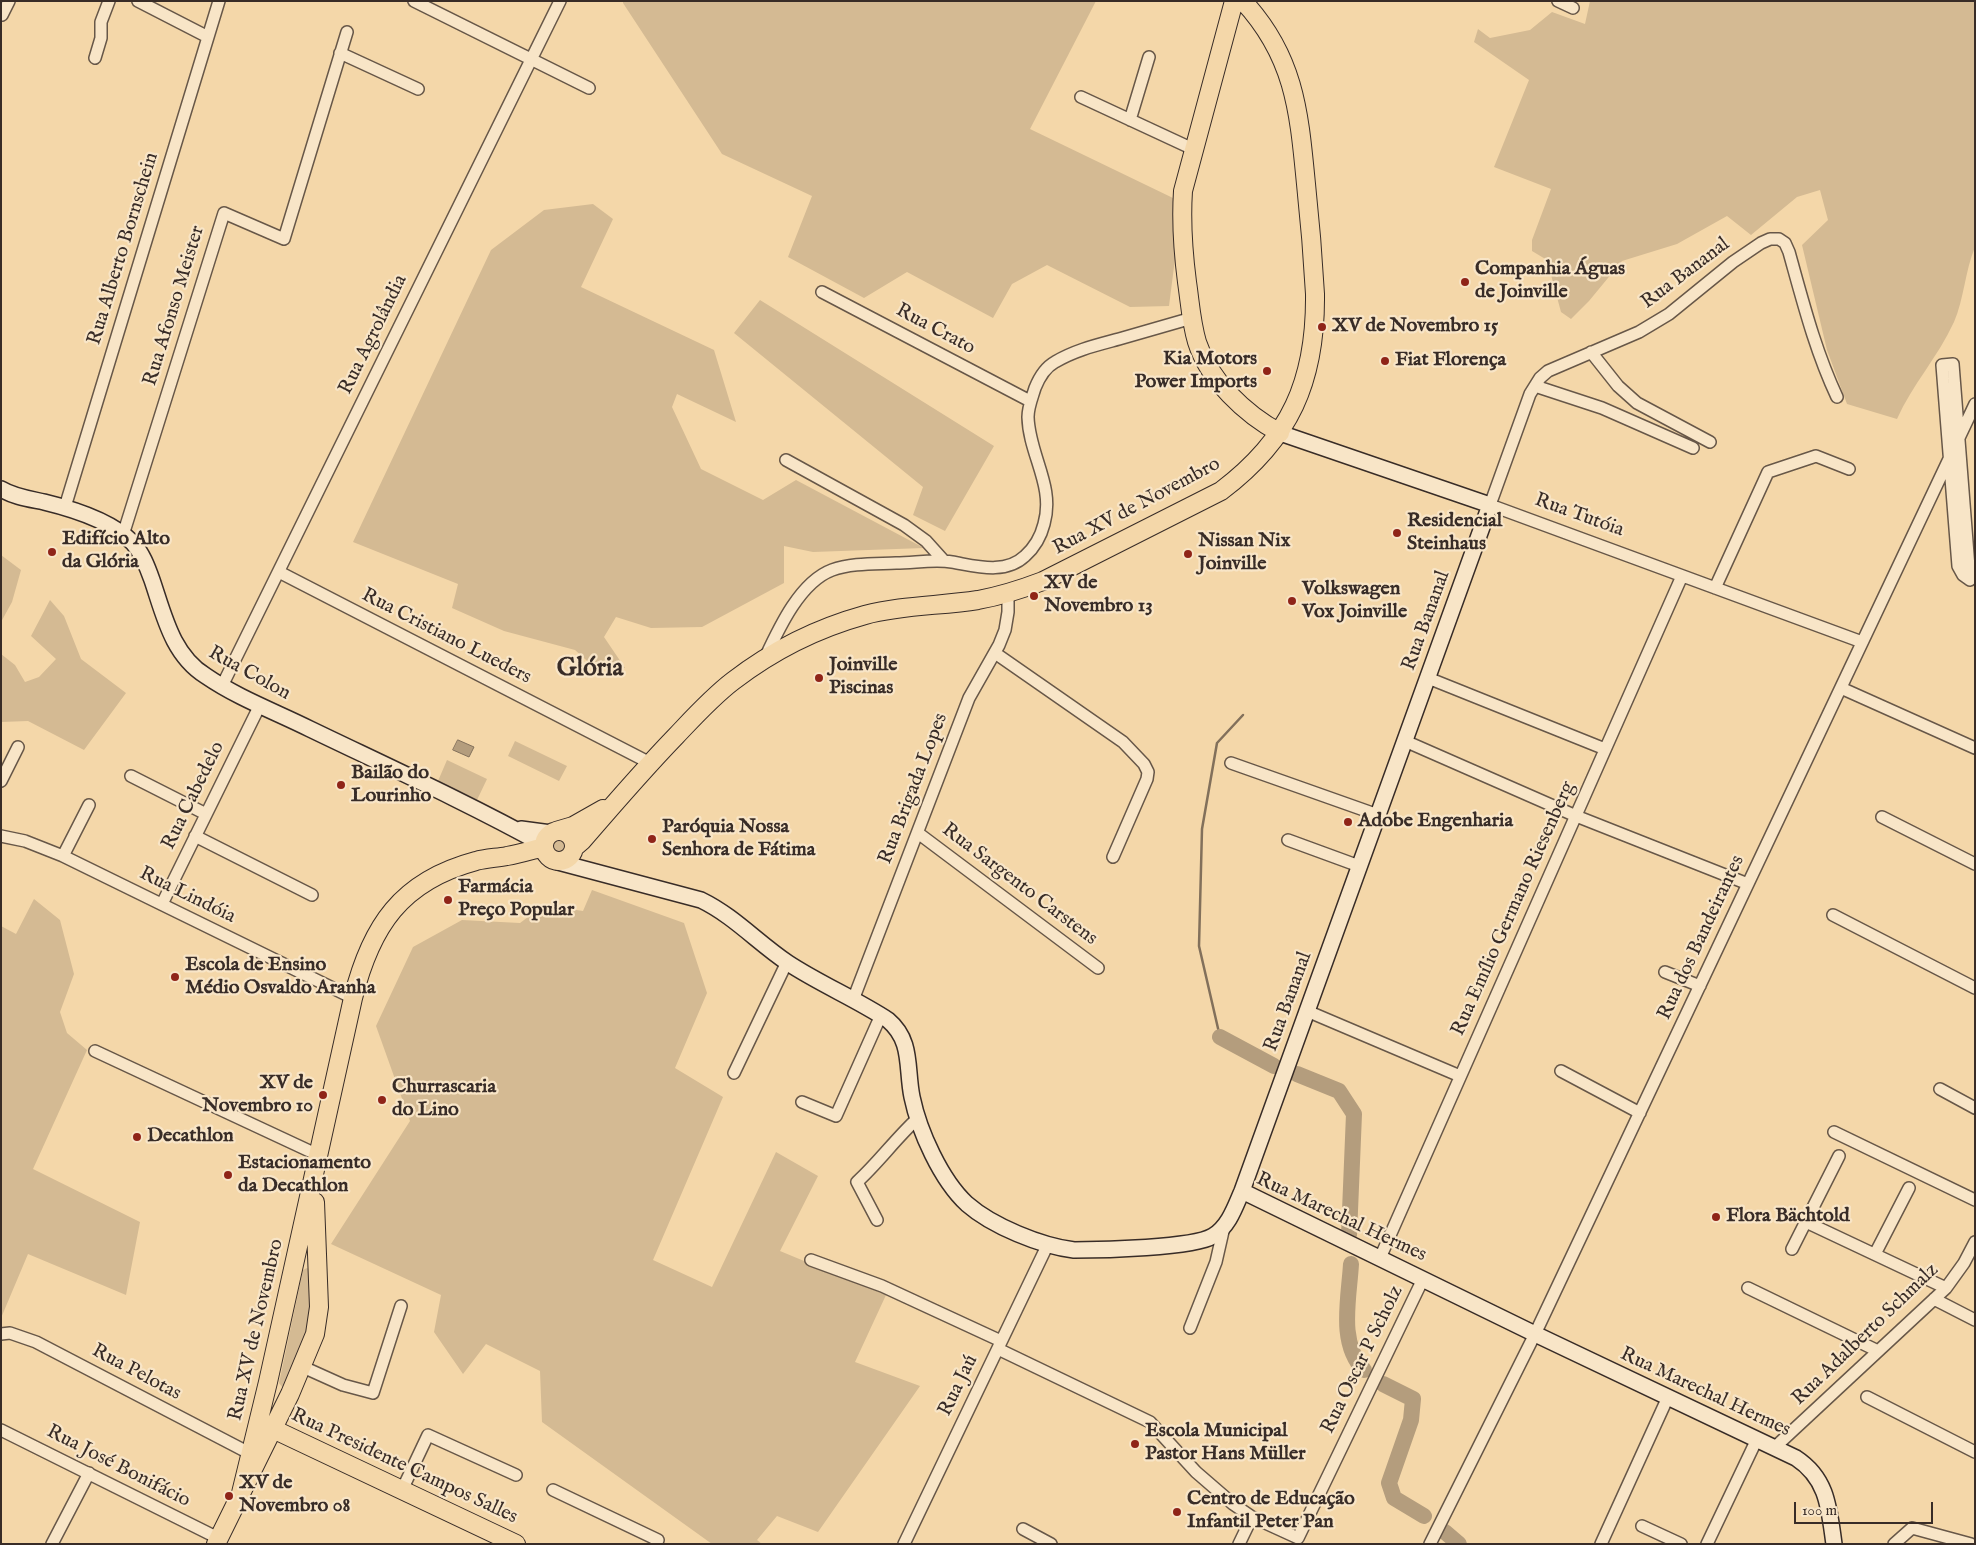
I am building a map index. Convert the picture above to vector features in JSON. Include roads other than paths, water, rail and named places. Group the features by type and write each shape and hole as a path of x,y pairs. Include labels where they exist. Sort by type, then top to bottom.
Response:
{"main road":[{"path":"1234,1 1183,191 1182,219 1186,273 1197,342 1215,374 1240,404 1260,422 1280,433"},
{"name":"Rua XV de Novembro","path":"551,846 567,860 574,849 614,803 714,696 732,681 764,660 816,632 866,615 910,606 980,600 1030,586 1061,573 1220,491 1251,466 1280,433 1295,406 1310,360 1315,315 1313,258 1301,132 1293,88 1278,49 1261,22 1243,1"},
{"name":"Rua XV de Novembro","path":"241,1493 268,1382 353,998 361,967 370,945 386,918 403,898 425,882 449,870 478,860 551,846 573,826 614,803"},
{"path":"551,846 566,832 570,835 574,849"},
{"name":"Rua XV de Novembro","path":"217,1541 303,1367 315,1334 318,1320 314,1176"},
{"path":"295,1259 308,1263 313,1268 317,1278"},
{"path":"268,1382 277,1396 281,1398 290,1394"},
{"name":"Rua Presidente Campos Salles","path":"273,1429 516,1544"}],"street":[{"path":"2,14 9,1"},
{"path":"95,58 101,38 100,22 109,1"},
{"path":"138,1 208,37"},
{"name":"Rua Alberto Bornschein","path":"65,508 219,1"},
{"path":"414,1 589,88"},
{"name":"Rua Agrolândia","path":"222,686 560,1"},
{"path":"1558,1 1573,8"},
{"name":"Rua Afonso Meister","path":"123,535 224,213 284,239 347,32"},
{"path":"340,53 418,89"},
{"path":"1130,120 1149,57"},
{"path":"1081,97 1193,149"},
{"name":"Rua Bananal","path":"1242,1191 1490,505 1535,386 1548,371 1654,324 1670,314 1752,249 1770,239 1779,239 1785,243 1789,252 1817,350 1837,397"},
{"name":"Rua Crato","path":"822,292 1030,401"},
{"path":"764,660 776,635 813,580 834,569 851,566 944,561 988,568 1002,567 1015,563 1025,556 1042,532 1047,511 1046,488 1028,417 1030,401 1041,375 1054,362 1085,348 1192,318"},
{"path":"1591,352 1618,386 1637,403 1710,442"},
{"path":"1953,364 1973,580 1963,575 1958,566 1942,365 1953,364"},
{"path":"1535,386 1602,408 1693,448"},
{"name":"Rua dos Bandeirantes","path":"1430,1544 1535,1334 1975,404"},
{"name":"Rua Tutóia","path":"1280,433 1490,505 1862,642"},
{"path":"1715,588 1768,472 1816,456 1849,469"},
{"path":"786,460 904,525 926,541 944,561"},
{"name":"Rua Colon","path":"1,488 14,495 65,508 90,517 131,541 142,556 178,649 205,676 260,705 551,846"},
{"name":"Rua Cristiano Lueders","path":"279,572 650,763"},
{"name":"Rua Emílio Germano Riesenberg","path":"1380,1258 1682,576"},
{"name":"Rua Brigada Lopes","path":"853,1000 969,698 995,653 1005,630 1008,612 1008,593"},
{"path":"995,653 1123,742 1144,764 1148,772 1147,779 1113,857"},
{"path":"1428,678 1606,749"},
{"path":"1841,688 1975,748"},
{"name":"Rua Cabedelo","path":"162,904 260,705"},
{"path":"1405,741 1576,816 1748,884"},
{"path":"1,781 18,747"},
{"path":"1231,763 1378,815"},
{"path":"131,776 206,814"},
{"path":"64,856 89,805"},
{"path":"1882,817 1975,864"},
{"name":"Rua Sargento Carstens","path":"918,833 1098,968"},
{"name":"Rua Lindóia","path":"1,836 25,841 64,856 353,998"},
{"path":"195,836 312,895"},
{"path":"1288,840 1359,866"},
{"name":"Rua Marechal Hermes","path":"551,846 603,874 701,900 729,917 786,962 881,1015 893,1024 905,1042 911,1092 918,1118 942,1170 967,1204 986,1217 1009,1229 1065,1249 1084,1250 1189,1243 1205,1240 1224,1227 1235,1209 1242,1191 1804,1463 1817,1478 1828,1500 1830,1539"},
{"name":"Rua Marechal Hermes","path":"574,849 603,874"},
{"path":"1833,915 1974,986"},
{"path":"734,1073 786,962"},
{"path":"1665,972 1700,986"},
{"path":"1307,1011 1460,1076"},
{"path":"802,1102 836,1116 881,1015"},
{"path":"95,1051 318,1155"},
{"path":"1561,1071 1640,1113"},
{"path":"1940,1089 1975,1108"},
{"path":"877,1220 857,1182 871,1169 903,1131 918,1118"},
{"path":"1834,1132 1975,1200"},
{"path":"1792,1249 1839,1156"},
{"path":"1875,1254 1909,1188"},
{"path":"1806,1222 1946,1288"},
{"path":"1190,1328 1214,1267 1224,1227"},
{"name":"Rua Adalberto Schmalz","path":"1774,1448 1946,1288 1960,1269 1975,1242"},
{"name":"Rua Jaú","path":"904,1544 1048,1244"},
{"path":"811,1260 882,1286 1150,1422 1202,1477 1233,1504 1252,1517 1238,1544"},
{"name":"Rua Oscar P Scholz","path":"1252,1517 1298,1538 1423,1279"},
{"path":"1748,1288 1878,1351"},
{"path":"1934,1299 1975,1320"},
{"path":"303,1367 343,1385 373,1393 401,1306"},
{"name":"Rua Pelotas","path":"1,1334 10,1333 36,1342 251,1454"},
{"path":"1601,1544 1668,1397"},
{"path":"1867,1397 1975,1452"},
{"name":"Rua José Bonifácio","path":"1,1430 217,1541"},
{"path":"402,1490 428,1435 516,1475"},
{"path":"1706,1544 1757,1439"},
{"path":"52,1544 89,1474"},
{"path":"553,1490 658,1540 656,1544"},
{"path":"1642,1526 1681,1544"},
{"path":"1894,1544 1912,1528 1971,1544"},
{"path":"1023,1529 1051,1544"}],"waterway":[{"path":"1220,1037 1199,946 1202,829 1217,743 1243,715"},
{"path":"1220,1037 1274,1066"},
{"path":"1297,1074 1339,1091 1354,1114 1349,1235"},
{"path":"1351,1264 1347,1306 1348,1334 1356,1359 1364,1370"},
{"path":"1383,1384 1413,1399 1411,1420 1389,1483 1394,1498 1424,1516"},
{"path":"1445,1532 1459,1544"}],"place":[{"name":"Companhia Águas de Joinville","path":"1465,282"},
{"name":"XV de Novembro 15","path":"1322,327"},
{"name":"Fiat Florença","path":"1385,361"},
{"name":"Kia Motors Power Imports","path":"1267,371"},
{"name":"Residencial Steinhaus","path":"1397,533"},
{"name":"Edifício Alto da Glória","path":"52,552"},
{"name":"Nissan Nix Joinville","path":"1188,554"},
{"name":"XV de Novembro 13","path":"1034,596"},
{"name":"Volkswagen Vox Joinville","path":"1292,601"},
{"name":"Joinville Piscinas","path":"819,678"},
{"name":"Bailão do Lourinho","path":"341,785"},
{"name":"Adobe Engenharia","path":"1348,822"},
{"name":"Paróquia Nossa Senhora de Fátima","path":"652,839"},
{"name":"Farmácia Preço Popular","path":"448,900"},
{"name":"Escola de Ensino Médio Osvaldo Aranha","path":"175,977"},
{"name":"XV de Novembro 10","path":"323,1095"},
{"name":"Churrascaria do Lino","path":"382,1100"},
{"name":"Decathlon","path":"137,1137"},
{"name":"Estacionamento da Decathlon","path":"228,1175"},
{"name":"Flora Bächtold","path":"1716,1217"},
{"name":"Escola Municipal Pastor Hans Müller","path":"1135,1444"},
{"name":"XV de Novembro 08","path":"229,1496"},
{"name":"Centro de Educação Infantil Peter Pan","path":"1177,1512"}],"district":[{"name":"Glória","path":"590,670"}]}
